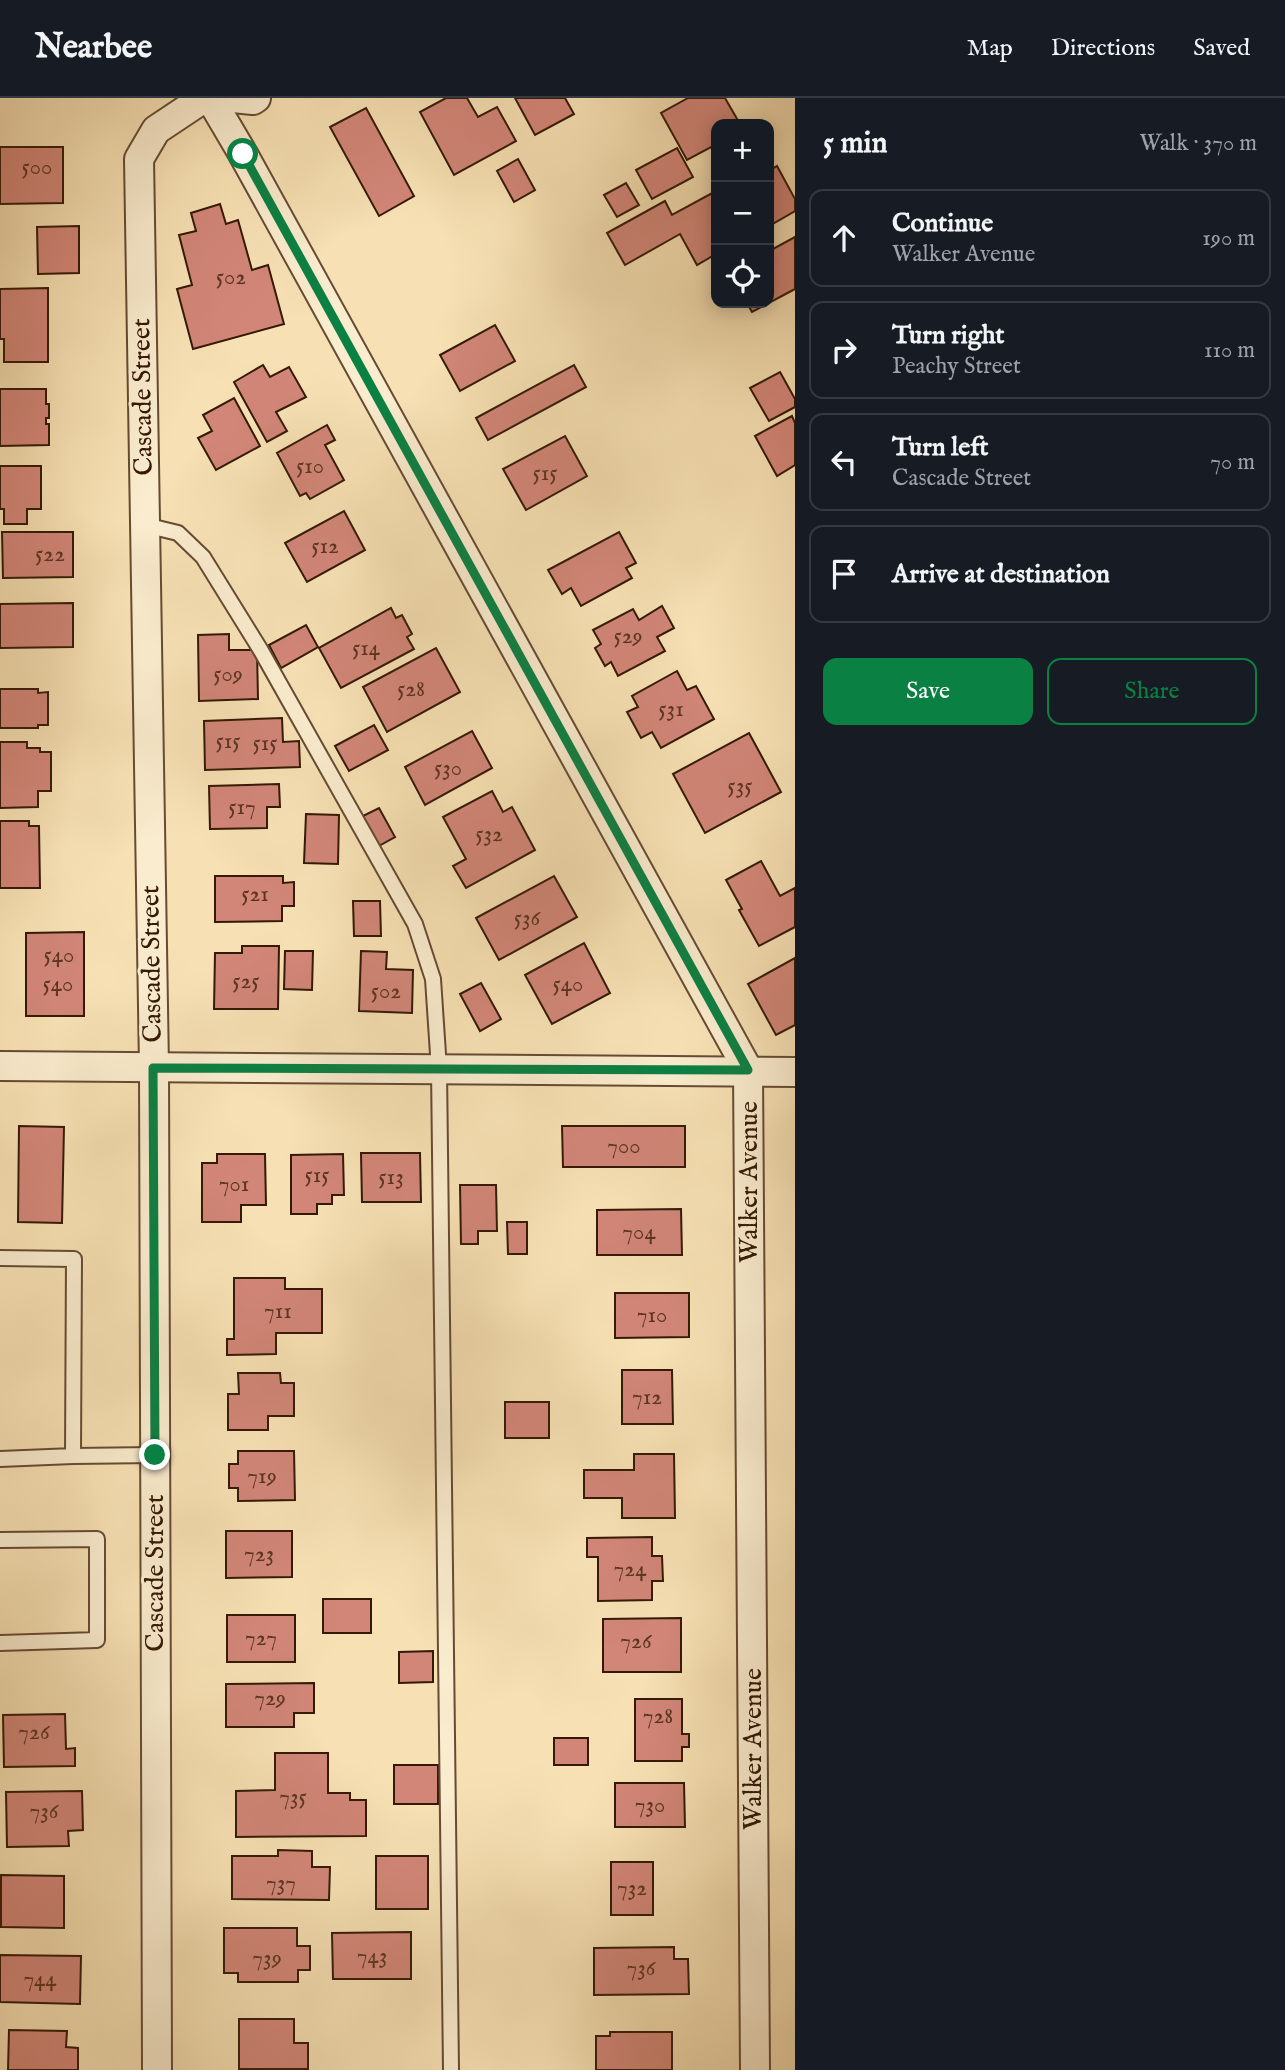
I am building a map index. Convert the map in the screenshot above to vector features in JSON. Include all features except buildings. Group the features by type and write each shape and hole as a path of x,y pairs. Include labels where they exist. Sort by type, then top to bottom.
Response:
{"street":[{"name":"Cascade Street","path":"157,2070 153,1068 139,159 156,130 204,98"},
{"name":"Walker Avenue","path":"210,98 748,1070 755,2070"},
{"path":"233,98 256,98"},
{"path":"0,1066 795,1072"}],"lane":[{"path":"145,525 178,533 203,557 260,649 415,924 433,979 439,1069 451,2070"},
{"path":"0,1258 74,1259 72,1456"},
{"path":"0,1459 155,1455"},
{"path":"0,1540 97,1539 97,1640 0,1643"}],"route":[{"path":"155,1455 153,1068 748,1070 243,154"}]}
